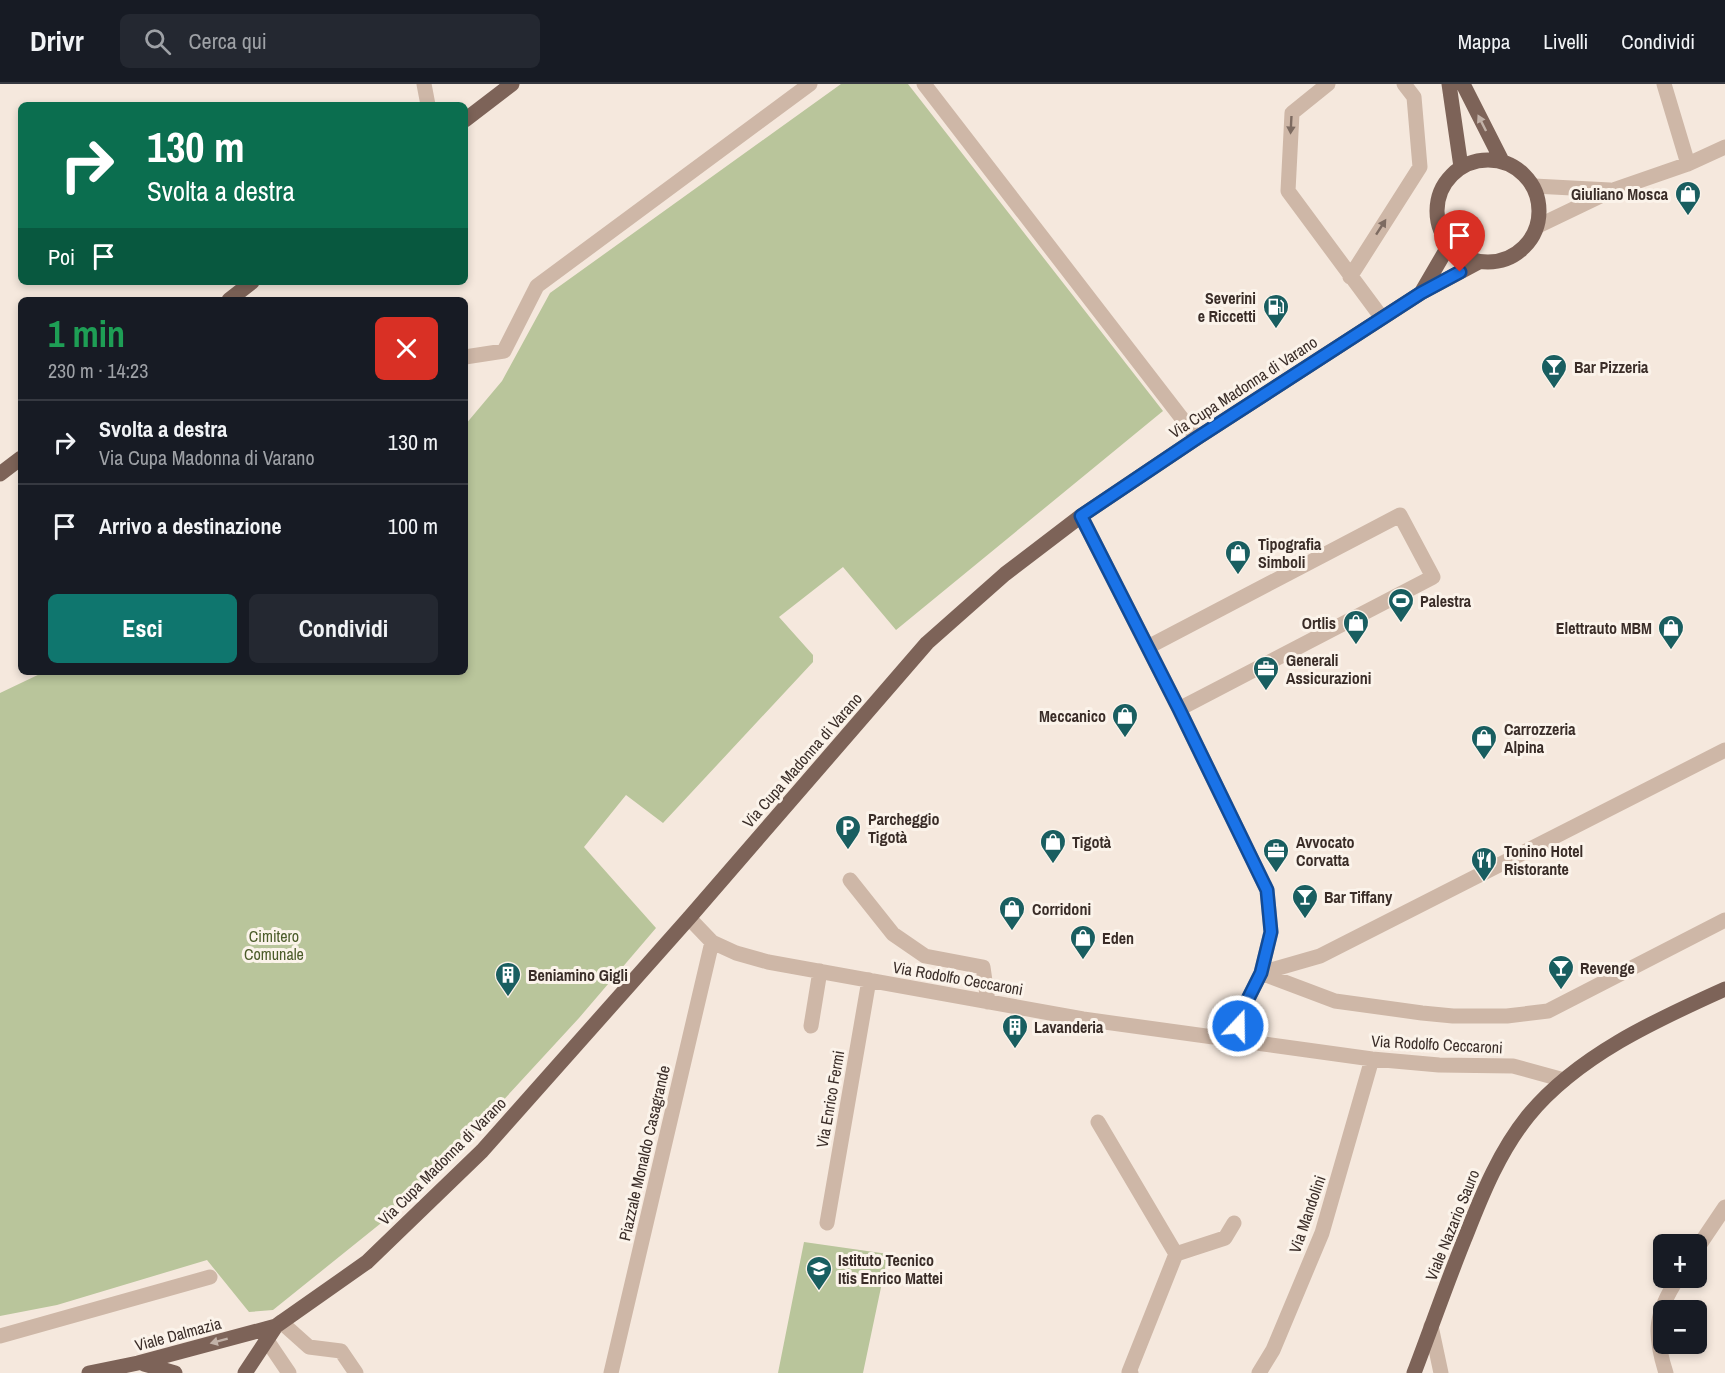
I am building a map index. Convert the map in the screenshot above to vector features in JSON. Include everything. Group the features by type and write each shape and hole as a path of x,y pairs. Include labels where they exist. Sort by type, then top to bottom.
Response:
{"main road":[{"path":"468,118 512,84"},
{"path":"1449,84 1461,167"},
{"path":"1463,84 1502,161"},
{"path":"1487,159 1502,161 1520,171 1534,186 1539,199 1538,226 1526,245 1509,258 1494,262 1479,262 1449,245 1439,225 1437,203 1449,177 1461,167 1487,159"},
{"name":"Via Cupa Madonna di Varano","path":"1421,293 1449,245"},
{"name":"Via Cupa Madonna di Varano","path":"278,1324 367,1262 482,1151 689,918 927,643 1005,574 1081,516 1197,438 1421,293 1479,262"},
{"path":"233,297 248,285"},
{"path":"0,474 18,460"},
{"name":"Viale Nazario Sauro","path":"1414,1373 1490,1174 1528,1116 1564,1080 1621,1039 1677,1010 1725,989"},
{"path":"245,1373 278,1324"},
{"name":"Viale Dalmazia","path":"89,1373 138,1364 278,1324"},
{"path":"138,1364 159,1367 175,1373"}],"street":[{"path":"424,84 427,102"},
{"path":"468,357 504,351 537,286 810,84"},
{"path":"924,84 1197,438"},
{"path":"1328,84 1292,113 1288,191 1382,318"},
{"path":"1350,277 1420,167 1414,97 1404,84"},
{"path":"1664,84 1688,164"},
{"path":"1538,226 1613,190 1688,164 1725,147"},
{"path":"1534,186 1613,190"},
{"path":"1148,647 1400,514 1433,578 1179,709"},
{"path":"1081,516 1179,709 1267,890 1271,932 1261,973 1242,1011 1234,1040"},
{"path":"1261,973 1320,956 1725,750"},
{"path":"849,880 893,934 925,956 983,967 988,1002"},
{"name":"Via Rodolfo Ceccaroni","path":"689,918 712,942 736,953 768,962 1083,1019 1372,1059 1439,1065 1513,1066 1564,1080"},
{"name":"Via Rodolfo Ceccaroni","path":"1261,973 1335,1001 1453,1016 1530,1014 1548,1011 1725,920"},
{"name":"Piazzale Monaldo Casagrande","path":"611,1373 712,942"},
{"path":"812,1026 820,971"},
{"name":"Via Enrico Fermi","path":"827,1223 869,980"},
{"name":"Via Mandolini","path":"1259,1373 1273,1350 1322,1233 1372,1059"},
{"path":"1098,1122 1176,1254"},
{"path":"1707,1234 1725,1207"},
{"path":"1131,1373 1128,1372 1176,1254 1225,1238 1234,1223"},
{"path":"0,1336 210,1277"},
{"path":"1666,1373 1660,1355 1659,1313 1673,1288"},
{"path":"278,1324 309,1347 341,1351 356,1373"},
{"path":"1431,1326 1441,1373"},
{"path":"266,1339 289,1373"}],"green space":[{"name":"Cimitero Comunale","path":"841,84 908,84 1163,411 896,630 843,567 779,617 813,655 813,662 663,823 626,795 584,847 656,928 579,1018 416,1195 273,1310 249,1312 207,1260 57,1305 0,1316 0,693 38,675 468,675 468,421 502,381 550,293"},
{"path":"804,1242 888,1254 863,1373 778,1373"}],"place":[{"name":"Giuliano Mosca","path":"1688,217"},
{"name":"Severini e Riccetti","path":"1276,330"},
{"name":"Bar Pizzeria","path":"1554,390"},
{"name":"Tipografia Simboli","path":"1238,576"},
{"name":"Palestra","path":"1401,624"},
{"name":"Ortlis","path":"1356,646"},
{"name":"Elettrauto MBM","path":"1671,651"},
{"name":"Generali Assicurazioni","path":"1266,692"},
{"name":"Meccanico","path":"1125,739"},
{"name":"Carrozzeria Alpina","path":"1484,761"},
{"name":"Parcheggio Tigotà","path":"848,851"},
{"name":"Tigotà","path":"1053,865"},
{"name":"Avvocato Corvatta","path":"1276,874"},
{"name":"Tonino Hotel Ristorante","path":"1484,883"},
{"name":"Bar Tiffany","path":"1305,920"},
{"name":"Corridoni","path":"1012,932"},
{"name":"Eden","path":"1083,961"},
{"name":"Revenge","path":"1561,991"},
{"name":"Beniamino Gigli","path":"508,998"},
{"name":"Lavanderia","path":"1015,1050"},
{"name":"Istituto Tecnico Itis Enrico Mattei","path":"819,1292"}],"route":[{"path":"1238,1026 1242,1011 1261,973 1271,932 1267,890 1179,709 1081,516 1421,293 1460,272"}]}
